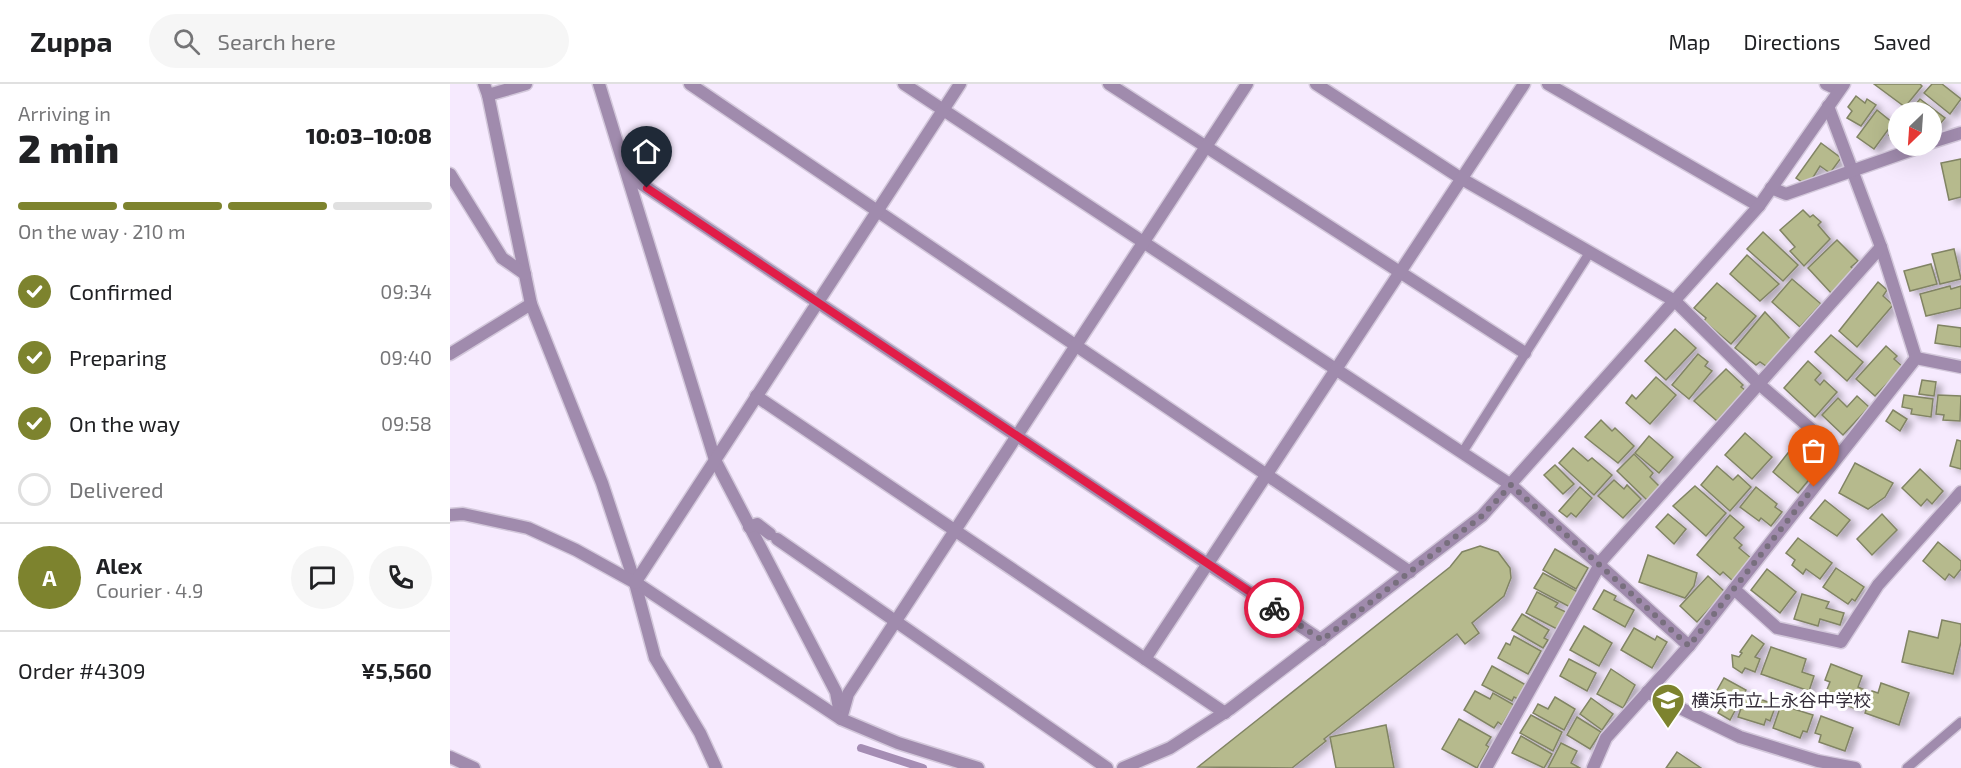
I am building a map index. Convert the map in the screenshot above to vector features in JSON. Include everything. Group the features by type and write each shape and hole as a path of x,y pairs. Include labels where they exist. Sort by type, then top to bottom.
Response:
{"street":[{"path":"526,84 486,89 531,304 602,483 635,583 655,658 700,733 716,768"},
{"path":"599,84 715,460 836,692 841,718"},
{"path":"690,84 1410,572"},
{"path":"904,84 1511,485 1689,646"},
{"path":"635,583 960,84"},
{"path":"1109,84 1525,353"},
{"path":"841,718 848,694 1247,84"},
{"path":"1316,84 1462,179 1675,301 1759,384 1840,454"},
{"path":"1145,659 1524,84"},
{"path":"1548,84 1758,206"},
{"path":"1123,768 1170,748 1225,713 1482,516 1758,206 1842,87 1826,84"},
{"path":"1828,106 1881,247 1916,358"},
{"path":"1942,139 1961,132"},
{"path":"1771,188 1786,194 1893,156"},
{"path":"450,174 502,258 525,274"},
{"path":"628,175 1322,640"},
{"path":"1486,768 1599,566 1881,247"},
{"path":"450,354 531,304"},
{"path":"1916,358 1961,367"},
{"path":"1593,768 1606,738 1689,646 1916,358"},
{"path":"756,396 1225,713"},
{"path":"1734,589 1777,628 1841,642 1878,585 1961,492"},
{"path":"450,515 463,514 528,528 576,550 635,583 841,718 898,743 978,768"},
{"path":"749,527 757,524 1107,768"},
{"path":"1647,692 1740,737 1818,761 1855,768"},
{"path":"450,758 474,768"}],"lane":[{"path":"1462,453 1590,252"},
{"path":"1907,768 1961,722"}],"building":[{"path":"1874,84 1920,84 1922,86 1909,102 1898,102"},
{"path":"1932,84 1942,84 1961,99 1950,114 1942,108 1942,102 1935,102 1924,93"},
{"path":"1856,96 1865,103 1867,99 1876,105 1861,126 1847,118 1852,111 1848,107"},
{"path":"1877,110 1888,119 1888,130 1874,149 1857,137"},
{"path":"1821,143 1841,158 1830,173 1820,166 1812,179 1802,182 1796,178"},
{"path":"1961,159 1961,197 1949,200 1941,163"},
{"path":"1803,210 1810,217 1813,215 1821,222 1818,225 1830,239 1804,266 1790,251 1795,247 1780,230"},
{"path":"1763,232 1798,265 1783,281 1747,249"},
{"path":"1837,240 1858,261 1851,267 1856,271 1832,294 1808,268"},
{"path":"1954,249 1961,279 1940,284 1932,254"},
{"path":"1747,255 1779,284 1760,301 1730,274"},
{"path":"1931,264 1937,284 1910,291 1904,271"},
{"path":"1792,279 1821,304 1800,327 1772,302"},
{"path":"1878,282 1887,290 1883,296 1893,305 1857,347 1839,331"},
{"path":"1717,283 1756,316 1731,344 1704,321 1706,318 1694,308"},
{"path":"1950,286 1951,289 1961,286 1961,308 1926,316 1920,294"},
{"path":"1765,312 1792,341 1772,364 1766,366 1760,362 1756,365 1735,348"},
{"path":"1938,325 1961,328 1961,347 1935,343"},
{"path":"1675,329 1696,348 1666,380 1645,361"},
{"path":"1831,335 1863,362 1847,381 1815,352"},
{"path":"1886,346 1897,356 1894,359 1903,367 1875,396 1856,379"},
{"path":"1698,354 1708,362 1705,366 1712,371 1689,399 1672,385"},
{"path":"1808,361 1821,373 1815,380 1820,385 1824,380 1837,392 1815,417 1784,388"},
{"path":"1726,369 1743,385 1741,387 1745,390 1717,421 1694,401"},
{"path":"1656,377 1676,395 1650,424 1626,403 1632,395 1636,399"},
{"path":"1922,380 1936,382 1934,396 1919,394"},
{"path":"1904,395 1933,399 1931,417 1911,414 1912,409 1902,407"},
{"path":"1938,395 1961,396 1960,421 1943,420 1944,415 1936,414"},
{"path":"1857,396 1869,407 1843,435 1822,415 1838,398 1847,407"},
{"path":"1893,410 1907,419 1900,431 1886,421"},
{"path":"1601,420 1612,431 1615,428 1634,446 1618,463 1585,437"},
{"path":"1745,433 1772,457 1752,479 1725,455"},
{"path":"1649,436 1673,457 1659,473 1635,453"},
{"path":"1957,440 1961,441 1961,469 1950,466"},
{"path":"1795,444 1821,465 1798,493 1773,472"},
{"path":"1573,448 1588,461 1592,458 1612,475 1594,495 1559,463"},
{"path":"1634,454 1653,473 1650,477 1660,487 1647,500 1617,471"},
{"path":"1855,463 1893,483 1885,497 1868,509 1839,493"},
{"path":"1555,465 1574,484 1563,494 1544,475"},
{"path":"1717,466 1733,480 1738,475 1751,487 1730,511 1701,485"},
{"path":"1920,469 1943,491 1932,504 1927,499 1921,506 1902,488"},
{"path":"1614,480 1624,489 1627,485 1641,499 1623,518 1598,496"},
{"path":"1695,486 1726,513 1706,536 1673,506"},
{"path":"1580,487 1592,498 1576,517 1571,513 1567,517 1559,511"},
{"path":"1756,487 1777,504 1775,507 1782,512 1771,526 1761,518 1759,521 1740,507"},
{"path":"1825,500 1850,520 1837,536 1810,518"},
{"path":"1668,514 1686,529 1674,544 1656,527"},
{"path":"1882,514 1897,530 1872,555 1857,539"},
{"path":"1730,515 1744,527 1734,538 1742,545 1739,548 1751,558 1733,581 1723,572 1720,575 1697,555"},
{"path":"1798,538 1832,563 1820,579 1806,569 1803,574 1792,565 1795,560 1786,553"},
{"path":"1938,542 1961,561 1961,569 1954,578 1949,574 1945,580 1923,561"},
{"path":"1480,546 1498,552 1510,568 1511,578 1504,596 1472,623 1479,633 1465,644 1457,634 1324,739 1326,741 1292,768 1198,767 1450,567 1462,552"},
{"path":"1555,549 1588,568 1576,589 1543,570"},
{"path":"1648,555 1697,573 1694,586 1685,598 1639,582"},
{"path":"1836,568 1864,587 1855,601 1852,599 1848,604 1823,587"},
{"path":"1767,569 1796,592 1780,613 1751,590"},
{"path":"1543,573 1578,592 1570,607 1534,588"},
{"path":"1708,576 1725,592 1697,622 1680,606"},
{"path":"1604,590 1616,596 1614,600 1634,610 1625,627 1593,609"},
{"path":"1537,592 1558,603 1555,607 1566,612 1557,629 1526,613"},
{"path":"1802,594 1829,602 1826,608 1844,613 1840,625 1820,619 1818,626 1794,619"},
{"path":"1522,614 1549,630 1544,638 1548,640 1543,648 1512,630"},
{"path":"1942,620 1961,624 1961,642 1953,674 1902,662 1909,631 1938,638"},
{"path":"1584,626 1612,643 1599,666 1570,650"},
{"path":"1634,628 1655,640 1657,636 1667,642 1652,668 1621,650"},
{"path":"1752,635 1764,644 1755,657 1760,659 1755,672 1745,668 1742,673 1733,667 1732,655 1739,657"},
{"path":"1514,636 1541,651 1528,674 1498,658 1506,643 1510,645"},
{"path":"1771,647 1806,659 1802,672 1814,676 1809,691 1761,674"},
{"path":"1569,659 1596,673 1587,691 1560,676"},
{"path":"1831,664 1862,676 1858,687 1867,691 1859,710 1824,697 1830,682 1825,680"},
{"path":"1492,666 1526,685 1518,699 1514,697 1512,701 1482,685"},
{"path":"1611,669 1635,685 1623,708 1597,694"},
{"path":"1724,678 1746,690 1730,720 1718,713 1725,700 1715,694"},
{"path":"1881,683 1909,693 1899,725 1865,713 1872,691 1878,693"},
{"path":"1475,691 1490,699 1493,693 1514,705 1502,725 1498,722 1494,728 1464,710"},
{"path":"1746,694 1776,705 1770,721 1766,719 1764,725 1738,717"},
{"path":"1555,697 1575,709 1564,730 1533,713 1538,704 1548,709"},
{"path":"1591,698 1613,714 1602,730 1580,714"},
{"path":"1781,705 1813,715 1807,732 1803,731 1800,738 1773,728"},
{"path":"1531,715 1562,732 1553,751 1520,733"},
{"path":"1821,716 1853,728 1845,751 1819,742 1821,735 1815,733"},
{"path":"1577,717 1601,732 1590,749 1567,735"},
{"path":"1459,719 1491,737 1486,745 1489,747 1477,768 1442,749"},
{"path":"1386,725 1394,768 1336,768 1330,737"},
{"path":"1521,736 1552,754 1544,768 1512,753"},
{"path":"1561,743 1577,751 1571,763 1580,768 1548,768"},
{"path":"1677,752 1701,768 1666,768"}],"waterway":[{"path":"861,748 923,768"}],"way so far":[{"path":"1274,608 1322,640 1482,516 1511,485 1689,646 1814,487"}],"place":[{"name":"横浜市立上永谷中学校","path":"1668,729"}],"route":[{"path":"647,188 1274,608"}]}
